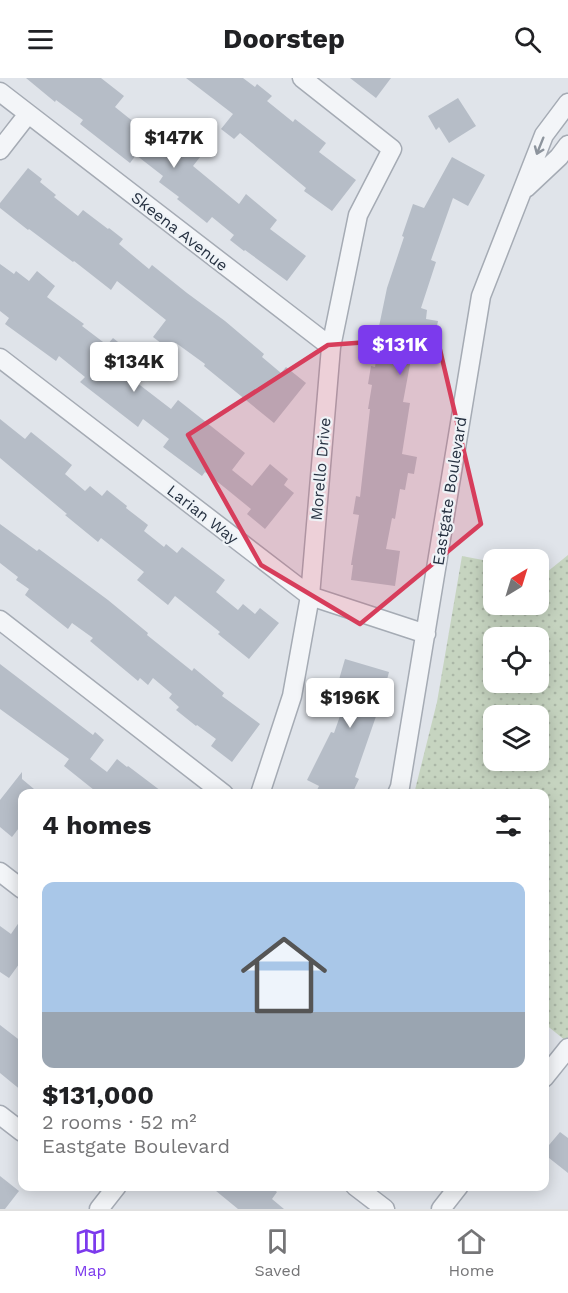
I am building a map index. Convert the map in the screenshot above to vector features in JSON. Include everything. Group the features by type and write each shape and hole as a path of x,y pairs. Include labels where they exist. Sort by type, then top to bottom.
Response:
{"street":[{"name":"Morello Drive","path":"262,789 292,696 310,596 331,347 358,214 393,149 302,78"},
{"name":"Skeena Avenue","path":"0,92 331,347"},
{"name":"Eastgate Boulevard","path":"399,789 481,296 544,135 568,103"},
{"path":"0,150 28,114"},
{"name":"Eastgate Boulevard","path":"520,194 559,157 568,144"},
{"name":"Larian Way","path":"0,358 310,596 426,634"},
{"path":"0,620 218,789"},
{"path":"0,872 18,886"},
{"path":"549,1071 560,1056"},
{"path":"0,1115 18,1129"},
{"path":"99,1209 113,1191"},
{"path":"362,1191 385,1209"},
{"path":"441,1209 455,1191"}],"highlighted area":[{"path":"437,337 481,524 360,624 261,565 188,435 328,345"}],"green space":[{"path":"568,555 568,1038 566,1041 549,1027 549,789 415,789 437,702 462,556 483,560 483,615 549,615 549,570"}],"building":[{"path":"26,78 101,78 124,96 115,107 160,143 172,128 204,152 193,166 239,204 246,194 277,220 270,229 306,256 287,281 230,240 234,235 212,217 207,223 177,199 179,197 159,182 163,176 136,155 130,163 80,124 83,120 56,100 55,102"},
{"path":"186,78 243,78 255,87 257,84 272,96 267,101 293,122 295,119 326,143 319,152 356,180 332,211 304,191 306,188 240,133 234,139 221,129 233,114"},
{"path":"350,78 391,78 376,98"},
{"path":"458,98 476,126 449,143 439,127 436,130 428,116"},
{"path":"452,157 485,175 468,206 453,198 431,260 436,262 421,308 427,310 426,319 438,321 433,346 414,343 403,402 410,403 402,454 417,457 414,474 408,473 405,490 400,489 395,519 392,518 386,549 400,551 395,586 351,580 353,565 351,565 359,515 353,514 356,496 360,497 370,409 368,409 372,385 368,384 371,366 375,367 380,337 377,336 387,288 413,204 424,208"},
{"path":"28,168 42,179 40,182 56,195 54,197 78,216 83,210 109,228 123,239 119,244 149,269 152,265 225,321 264,354 262,357 281,373 286,367 306,383 274,423 204,366 205,364 176,343 170,350 153,337 166,320 117,281 111,290 0,208 0,203"},
{"path":"0,264 14,274 16,271 29,281 37,271 55,286 47,297 84,324 82,326 107,345 113,338 132,353 119,369 171,409 178,400 245,453 232,470 252,486 270,464 288,479 284,485 294,493 265,529 247,514 251,509 224,487 205,472 202,476 163,447 169,439 143,419 138,427 80,382 85,377 59,356 56,361 5,324 9,318 0,311"},
{"path":"0,419 25,439 31,432 72,465 65,474 85,491 90,486 102,496 107,490 148,525 144,531 164,547 166,544 177,553 182,547 225,580 216,592 238,610 243,604 255,614 260,608 279,623 249,659 175,596 168,605 137,580 144,572 101,538 98,542 0,458"},
{"path":"0,524 37,551 39,549 108,600 148,633 147,635 192,671 194,668 224,693 222,696 260,724 232,762 211,746 216,739 176,710 179,707 169,698 172,694 153,678 148,685 140,678 138,681 90,641 93,638 72,623 68,629 25,595 29,589 16,580 18,577 0,563"},
{"path":"345,659 389,672 355,777 359,779 354,789 318,789 319,786 307,780 331,732 334,733 346,699 341,697 344,685 338,683"},
{"path":"0,664 93,735 95,732 104,740 90,759 107,772 117,759 158,789 93,789 64,766 69,759 0,709"},
{"path":"22,772 22,779 34,789 18,789 18,829 12,837 0,827 0,800"},
{"path":"18,924 18,966 9,978 0,972 0,926 11,934"},
{"path":"0,1025 18,1039 18,1088 0,1073"},
{"path":"560,1132 568,1138 568,1173 549,1158 549,1145"},
{"path":"0,1176 19,1191 5,1209 0,1209"},
{"path":"216,1191 276,1191 272,1199 284,1209 238,1209"}]}
